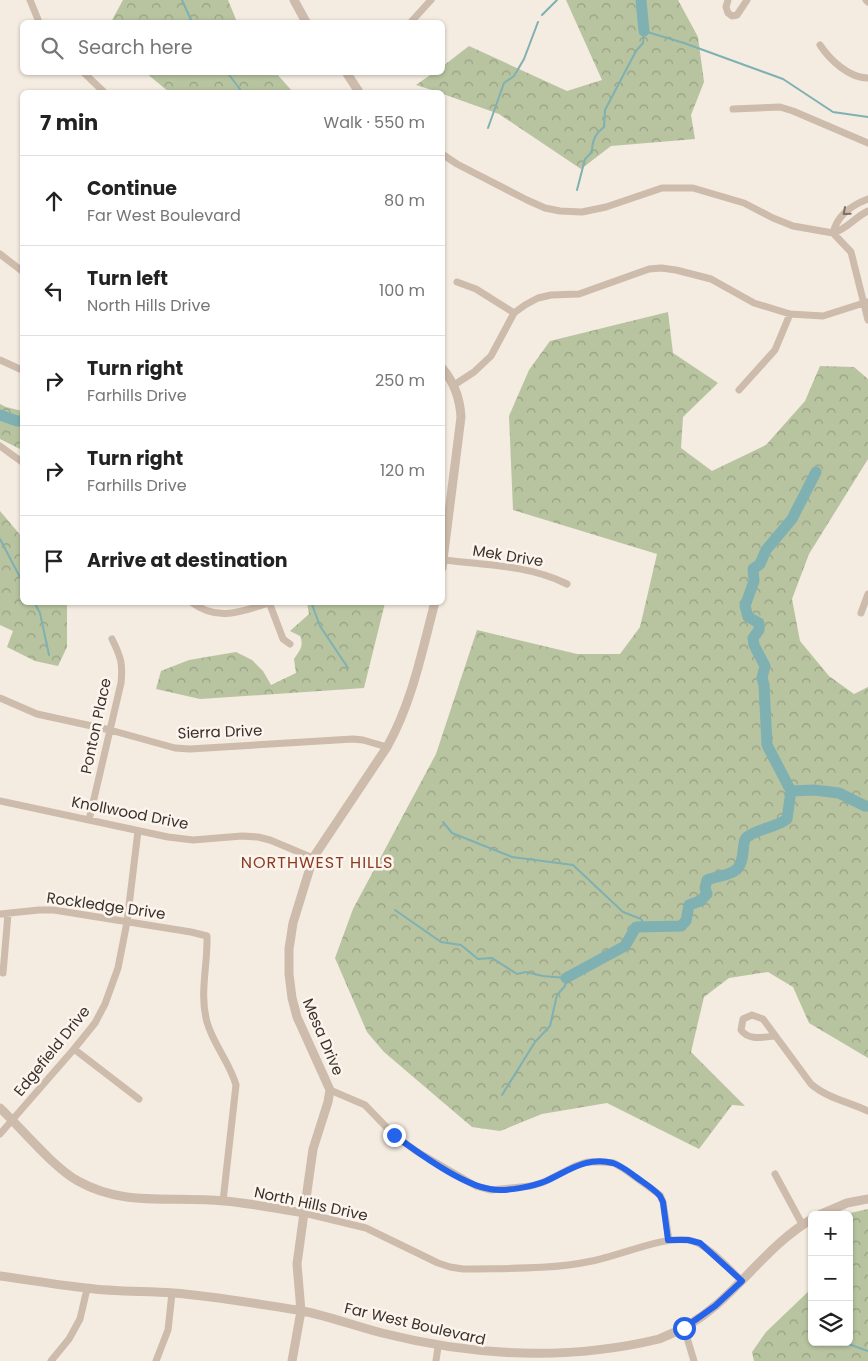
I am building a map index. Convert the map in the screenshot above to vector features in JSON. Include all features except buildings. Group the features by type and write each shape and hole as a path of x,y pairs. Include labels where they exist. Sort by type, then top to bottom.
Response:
{"street":[{"path":"30,0 37,20"},
{"path":"294,0 305,20"},
{"path":"414,20 431,0"},
{"path":"728,0 726,7 728,13 732,16 737,15 747,0"},
{"path":"820,45 828,57 852,75 868,78"},
{"path":"87,75 102,90"},
{"path":"348,75 358,90"},
{"path":"733,109 767,107 793,110 868,143"},
{"path":"445,156 527,200 545,208 560,211 582,212 606,207 662,188 685,188 706,191 744,203 793,226 833,233 842,230 859,215 868,211"},
{"path":"833,233 835,222 856,204 868,199"},
{"path":"833,233 850,252 866,302 868,320"},
{"path":"0,254 20,269"},
{"path":"454,385 474,372 491,356 514,313 538,298 551,295 579,294 649,269 661,268 711,279 754,303 790,314 823,316 866,302"},
{"path":"457,282 476,289 514,313"},
{"path":"740,390 775,350 790,314"},
{"path":"0,360 20,369"},
{"path":"445,372 454,385 460,405 461,417 445,521"},
{"path":"0,446 20,461"},
{"name":"Mek Drive","path":"445,564 533,571 551,576 566,584"},
{"path":"861,613 868,594"},
{"path":"195,605 210,612 227,614 261,605"},
{"path":"270,605 283,638 290,644"},
{"name":"Mesa Drive","path":"292,1361 301,1311 297,1264 304,1214 314,1149 330,1090 297,1017 292,998 289,974 289,949 293,923 313,858 397,729 406,706 434,605"},
{"name":"Ponton Place","path":"90,820 120,683 122,664 112,639"},
{"name":"Sierra Drive","path":"0,698 37,714 110,730 175,748 190,749 353,739 387,747"},
{"name":"Knollwood Drive","path":"0,801 168,837 193,840 242,836 258,837 313,858"},
{"name":"Edgefield Drive","path":"0,1134 95,1023 112,989 127,922 138,831"},
{"name":"Rockledge Drive","path":"4,914 54,910 207,936 204,1011 210,1034 234,1077 236,1086 223,1200"},
{"path":"3,973 4,914"},
{"path":"775,1036 749,1037 745,1035 742,1030 743,1019 747,1016 758,1016 763,1019 811,1084 818,1090 868,1111"},
{"path":"74,1049 139,1100"},
{"path":"330,1090 365,1105 394,1135 416,1151 476,1186 491,1190 531,1186 588,1162 614,1163 660,1196 663,1202 668,1240"},
{"name":"North Hills Drive","path":"0,1108 57,1165 77,1180 99,1191 118,1197 148,1200 223,1200 304,1214 366,1228 438,1263 450,1268 463,1269 567,1265 593,1261 668,1240 688,1240 700,1243 742,1281"},
{"path":"775,1174 802,1224"},
{"path":"828,1211 847,1203 868,1200"},
{"name":"Far West Boulevard","path":"0,1276 87,1289 172,1293 301,1311 438,1346 509,1358 554,1359 590,1356 631,1348 684,1328 715,1306 789,1234 808,1221"},
{"path":"51,1361 69,1339 80,1319 87,1289"},
{"path":"156,1361 168,1330 172,1293"},
{"path":"684,1328 694,1361"},
{"path":"436,1361 438,1346"}],"green space":[{"path":"123,0 228,0 236,20 112,20"},
{"path":"566,0 678,0 698,37 704,82 691,115 695,139 611,146 581,169 499,114 445,95 445,90 432,90 416,85 430,75 445,75 445,64 469,46 567,91 602,80"},
{"path":"148,75 278,75 291,90 167,90"},
{"path":"668,312 673,353 718,383 683,417 681,448 712,471 766,445 805,401 820,366 854,367 868,379 868,459 809,554 792,599 800,641 829,676 854,694 868,687 868,1058 809,1023 793,987 768,972 729,978 704,997 691,1052 745,1106 732,1105 699,1149 607,1103 542,1114 500,1131 472,1127 384,1052 367,1032 335,958 353,909 436,754 477,630 577,654 620,654 640,627 657,554 513,510 509,416 529,370 550,341"},
{"path":"0,404 20,410 20,449 0,439"},
{"path":"0,511 20,535 20,605 67,605 67,647 58,666 35,661 7,647 13,631 0,625"},
{"path":"307,605 385,605 364,688 200,699 156,689 161,671 189,660 236,652 252,660 263,671 271,685 296,673 294,659 302,643 300,636 290,631 309,614"},
{"path":"868,1209 868,1361 754,1361 752,1352 766,1332 808,1292 808,1346 853,1346 853,1212"}],"waterway":[{"path":"182,0 191,20"},
{"path":"542,15 557,0"},
{"path":"641,0 644,31"},
{"path":"488,128 504,83 514,76 524,59 538,22"},
{"path":"577,190 585,159 592,152 593,141 596,135 604,127 605,110 636,51 643,43 644,31 684,43 783,79 833,112 868,117"},
{"path":"229,75 240,90"},
{"path":"0,415 20,421"},
{"path":"791,791 767,745 762,678 765,666 754,645 753,638 759,630 759,623 748,617 745,606 754,581 753,569 760,564 766,550 792,519 816,472"},
{"path":"0,539 20,577"},
{"path":"36,605 40,613 49,655"},
{"path":"312,605 320,626 348,668"},
{"path":"566,978 625,946 636,927 681,926 686,921 689,905 700,901 707,894 705,888 707,880 731,873 740,865 745,839 787,819 791,791 814,790 839,793 868,806"},
{"path":"443,822 452,833 512,857 573,865 623,912 641,919 646,927"},
{"path":"395,910 441,942 461,945 478,959 492,958 517,974 526,972 566,978 565,986 557,995 550,1026 535,1042 502,1095"},
{"path":"853,1346 868,1351"}],"district":[{"name":"NORTHWEST HILLS","path":"317,862"}],"route":[{"path":"394,1135 462,1179 476,1186 491,1190 531,1186 588,1162 614,1163 624,1169 656,1191 660,1196 663,1202 668,1240 688,1240 700,1243 742,1281 715,1306 684,1328"}]}
